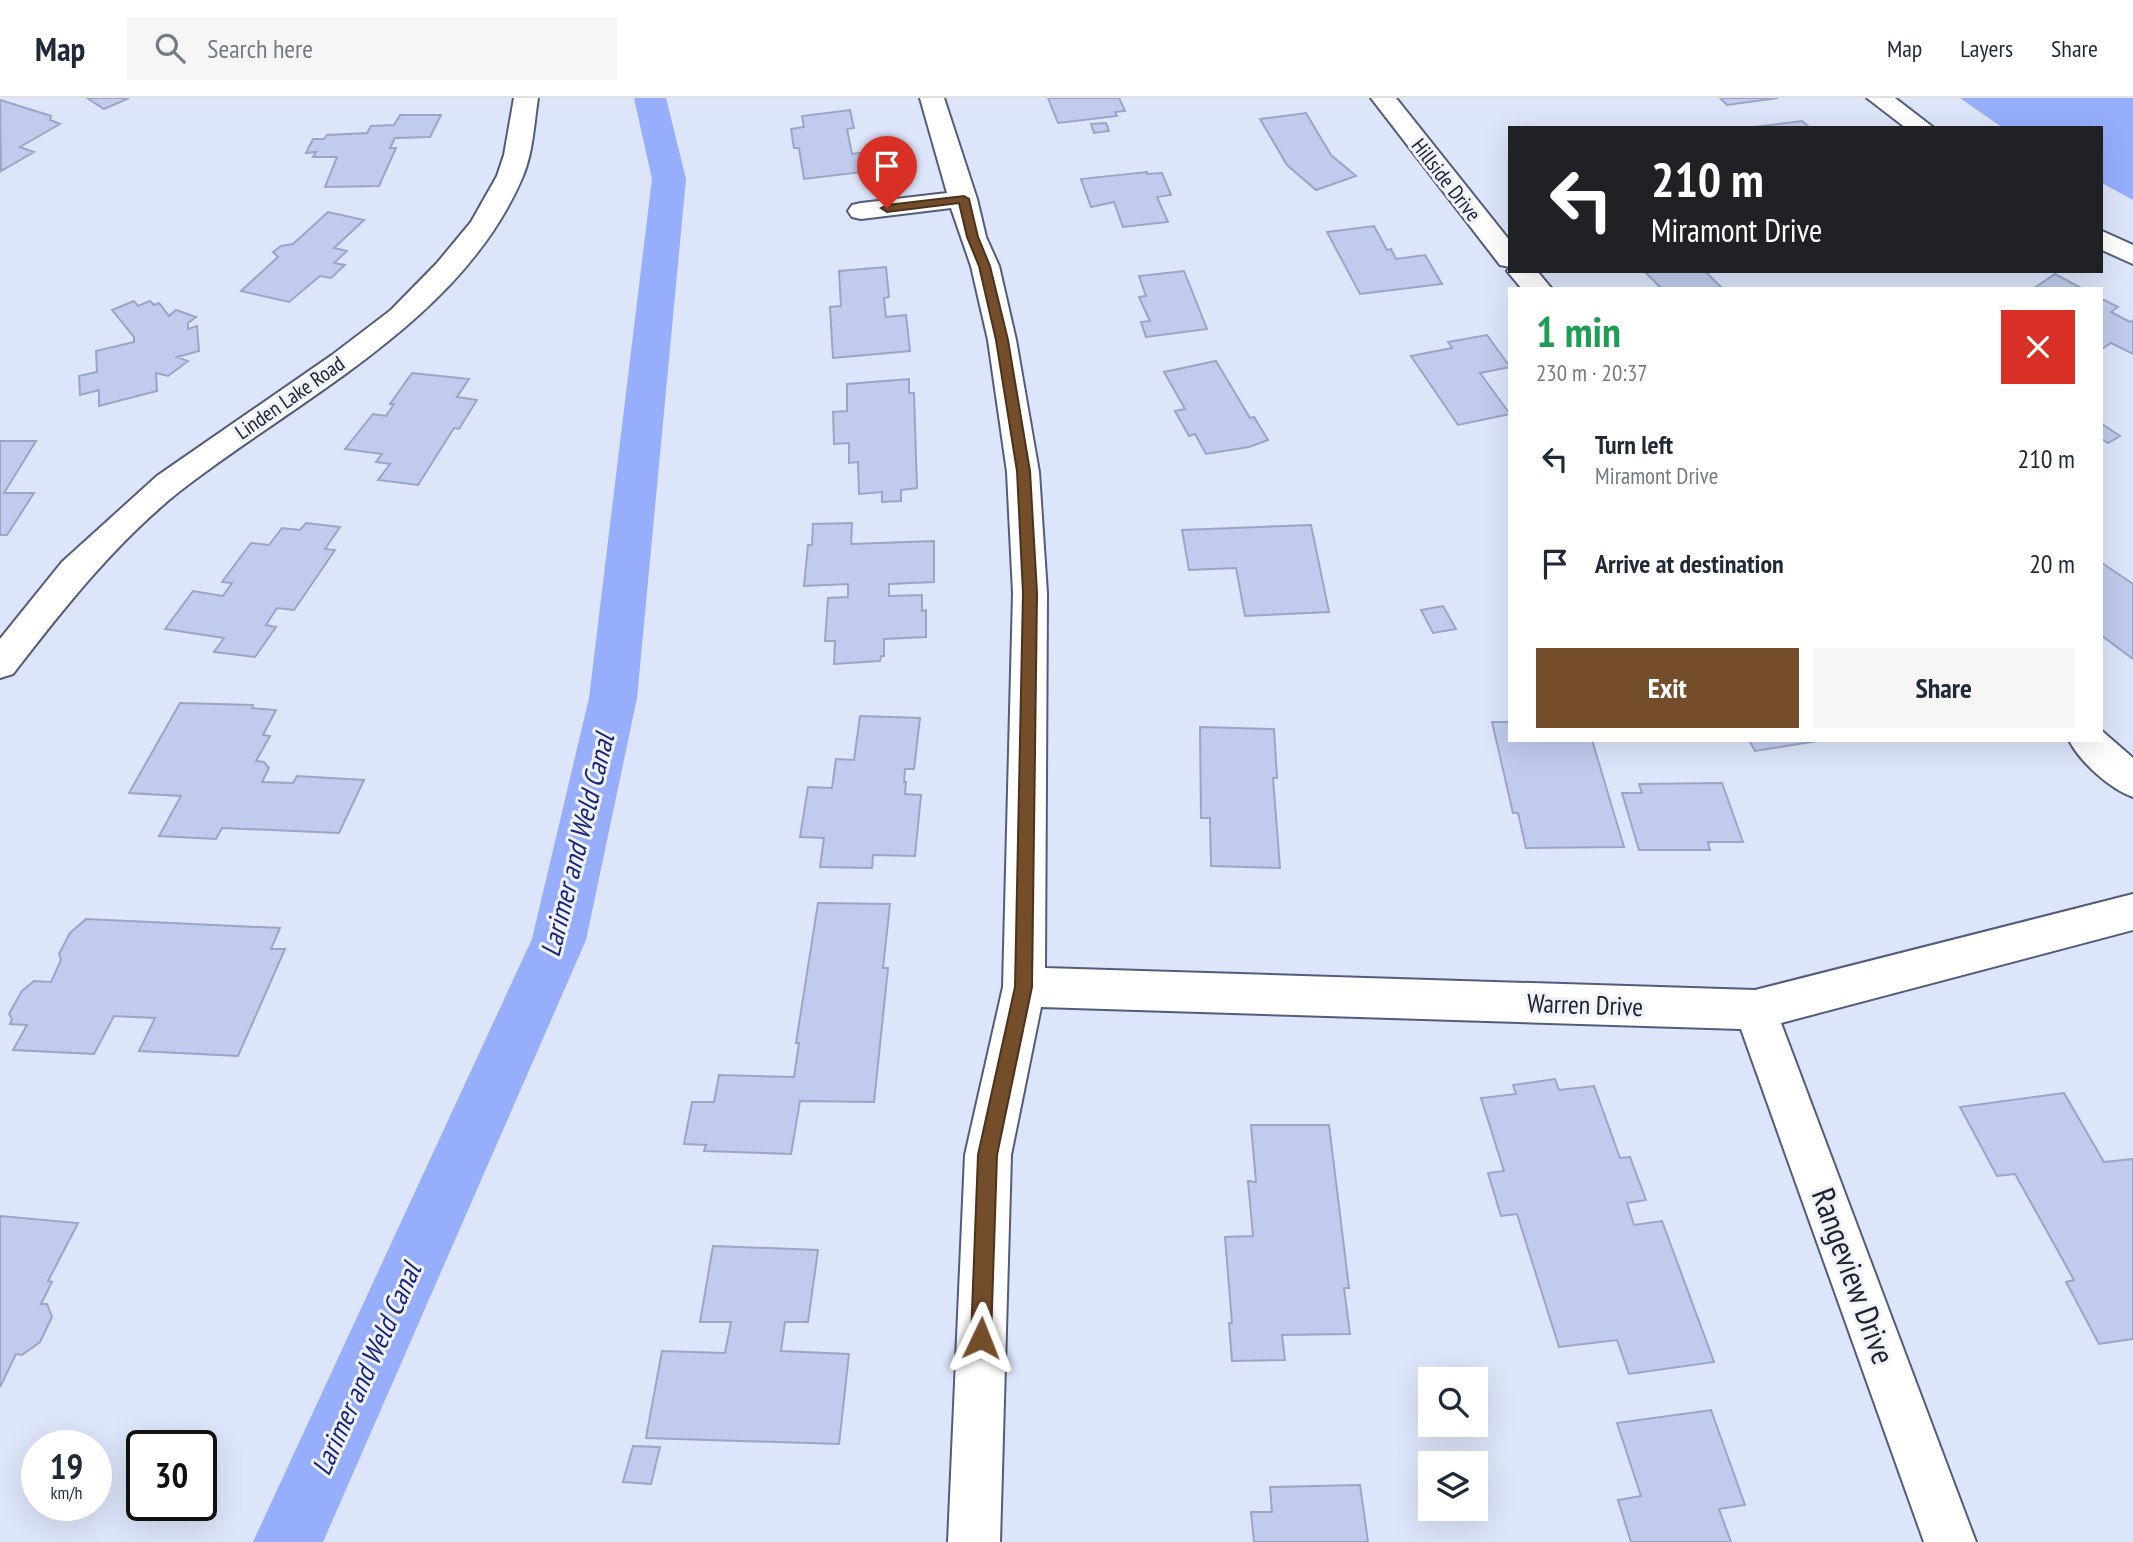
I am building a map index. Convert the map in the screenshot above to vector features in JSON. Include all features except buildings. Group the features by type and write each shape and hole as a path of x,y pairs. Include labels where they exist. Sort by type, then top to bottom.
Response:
{"street":[{"name":"Linden Lake Road","path":"0,664 74,571 168,484 362,346 401,316 447,270 482,225 510,176 517,155 526,98"},
{"path":"932,98 964,199 973,237 985,266 1002,340 1023,471 1030,593 1024,987 988,1155 974,1542"},
{"name":"Hillside Drive","path":"1383,98 1508,257"},
{"path":"1879,98 1919,126"},
{"path":"861,211 964,199"},
{"path":"2103,240 2133,257"},
{"path":"1523,273 1536,287"},
{"path":"2089,742 2133,781"},
{"name":"Warren Drive","path":"1024,987 1755,1010 2133,912"},
{"name":"Rangeview Drive","path":"1755,1010 1951,1542"}],"water":[{"path":"1960,98 2133,98 2133,200 2103,184 2103,126 2000,126"}],"waterway":[{"name":"Larimer and Weld Canal","path":"288,1542 559,940 613,698 669,179 650,98"}],"route":[{"path":"887,208 964,199 973,237 985,266 1002,340 1023,471 1030,593 1024,987 988,1155 981,1338"}]}
